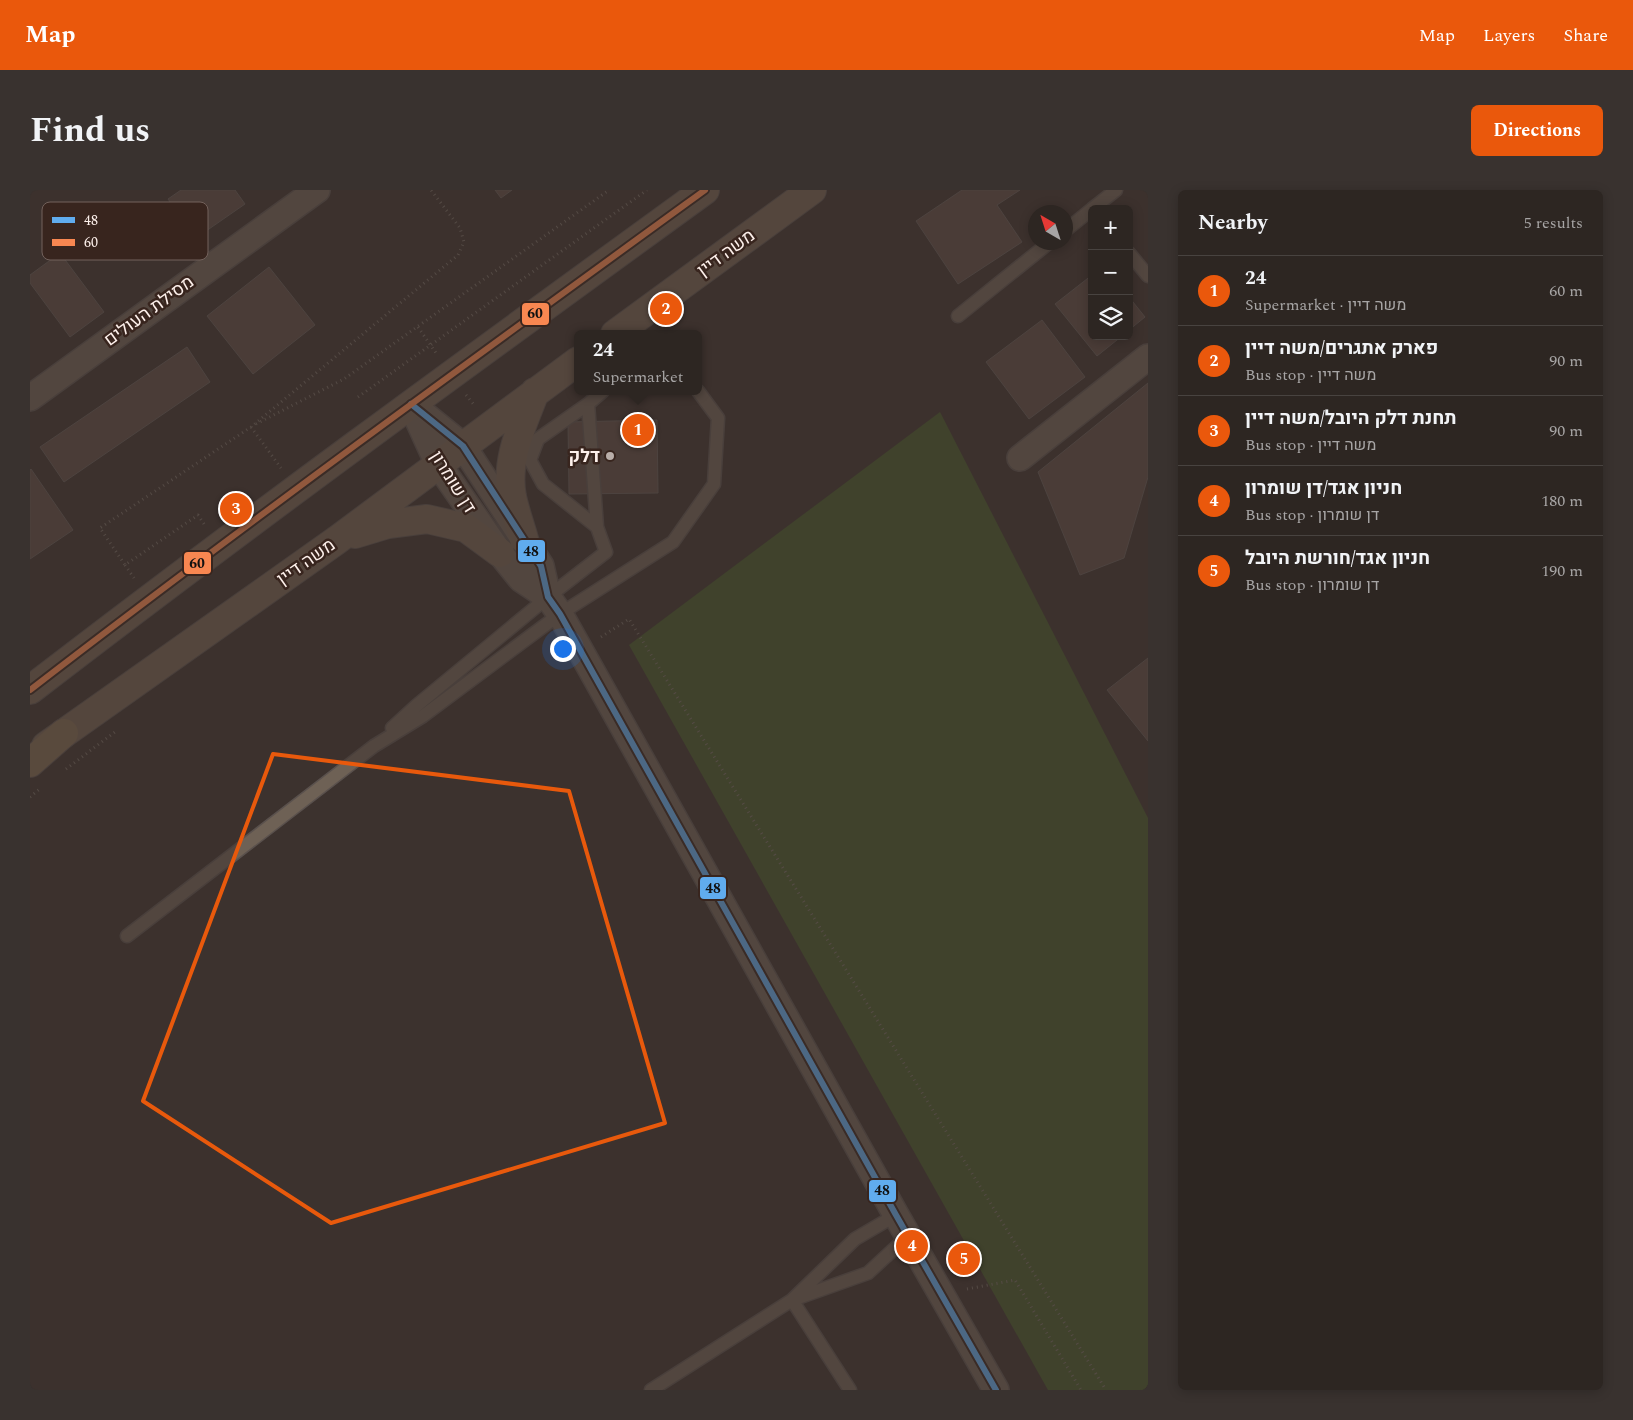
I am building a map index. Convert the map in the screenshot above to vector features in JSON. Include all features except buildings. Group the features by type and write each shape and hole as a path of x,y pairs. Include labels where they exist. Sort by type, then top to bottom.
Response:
{"highway":[{"path":"30,763 64,733"}],"main road":[{"path":"30,690 411,404 705,190"},
{"name":"משה דיין","path":"620,330 812,190"},
{"name":"משה דיין","path":"30,757 337,540 574,364"},
{"path":"524,538 512,496 512,462 517,439 535,392"},
{"path":"337,540 388,524 428,519 466,528 500,553"}],"street":[{"name":"מסילת העולים","path":"30,398 317,190"},
{"path":"1020,458 1148,357"},
{"name":"דן שומרון","path":"411,404 463,446 541,566 554,606 996,1390"},
{"name":"דן שומרון","path":"411,404 438,464 500,553 521,579 554,606"}],"lane":[{"path":"1097,205 1116,190"},
{"path":"1073,224 1088,212"},
{"path":"958,316 1040,250"},
{"path":"1133,258 1148,276"},
{"path":"597,527 543,484 530,460 538,439 598,395"},
{"path":"127,936 374,746 416,706 554,606 673,542 714,484 718,418 701,395"},
{"path":"374,746 423,716 554,606 606,552 597,527 588,404"},
{"path":"792,1300 868,1273 902,1226"},
{"path":"652,1390 792,1300 855,1239 902,1226"},
{"path":"792,1300 850,1390"}],"path":[{"path":"220,546 198,515 125,565 100,528 251,427 458,255 464,242 460,228 431,190"},
{"path":"251,427 344,379 609,190"},
{"path":"358,397 647,190"},
{"path":"251,427 297,489"},
{"path":"580,650 628,619 1106,1390"},
{"path":"61,773 116,731"},
{"path":"30,797 45,785"},
{"path":"941,1294 1015,1280 1082,1390"}],"highlighted area":[{"path":"273,754 569,791 665,1123 331,1223 143,1101"}],"green space":[{"path":"940,412 1148,818 1148,1390 1048,1390 629,645"}],"transit line":[{"name":"60","path":"30,690 281,500 705,190"},
{"name":"48","path":"411,404 463,446 541,566 548,597 560,614 996,1390"}],"place":[{"name":"פארק אתגרים/משה דיין","path":"666,309"},
{"name":"24","path":"638,430"},
{"name":"דלק","path":"610,456"},
{"name":"תחנת דלק היובל/משה דיין","path":"236,509"},
{"name":"חניון אגד/דן שומרון","path":"912,1246"},
{"name":"חניון אגד/חורשת היובל","path":"964,1259"}]}
